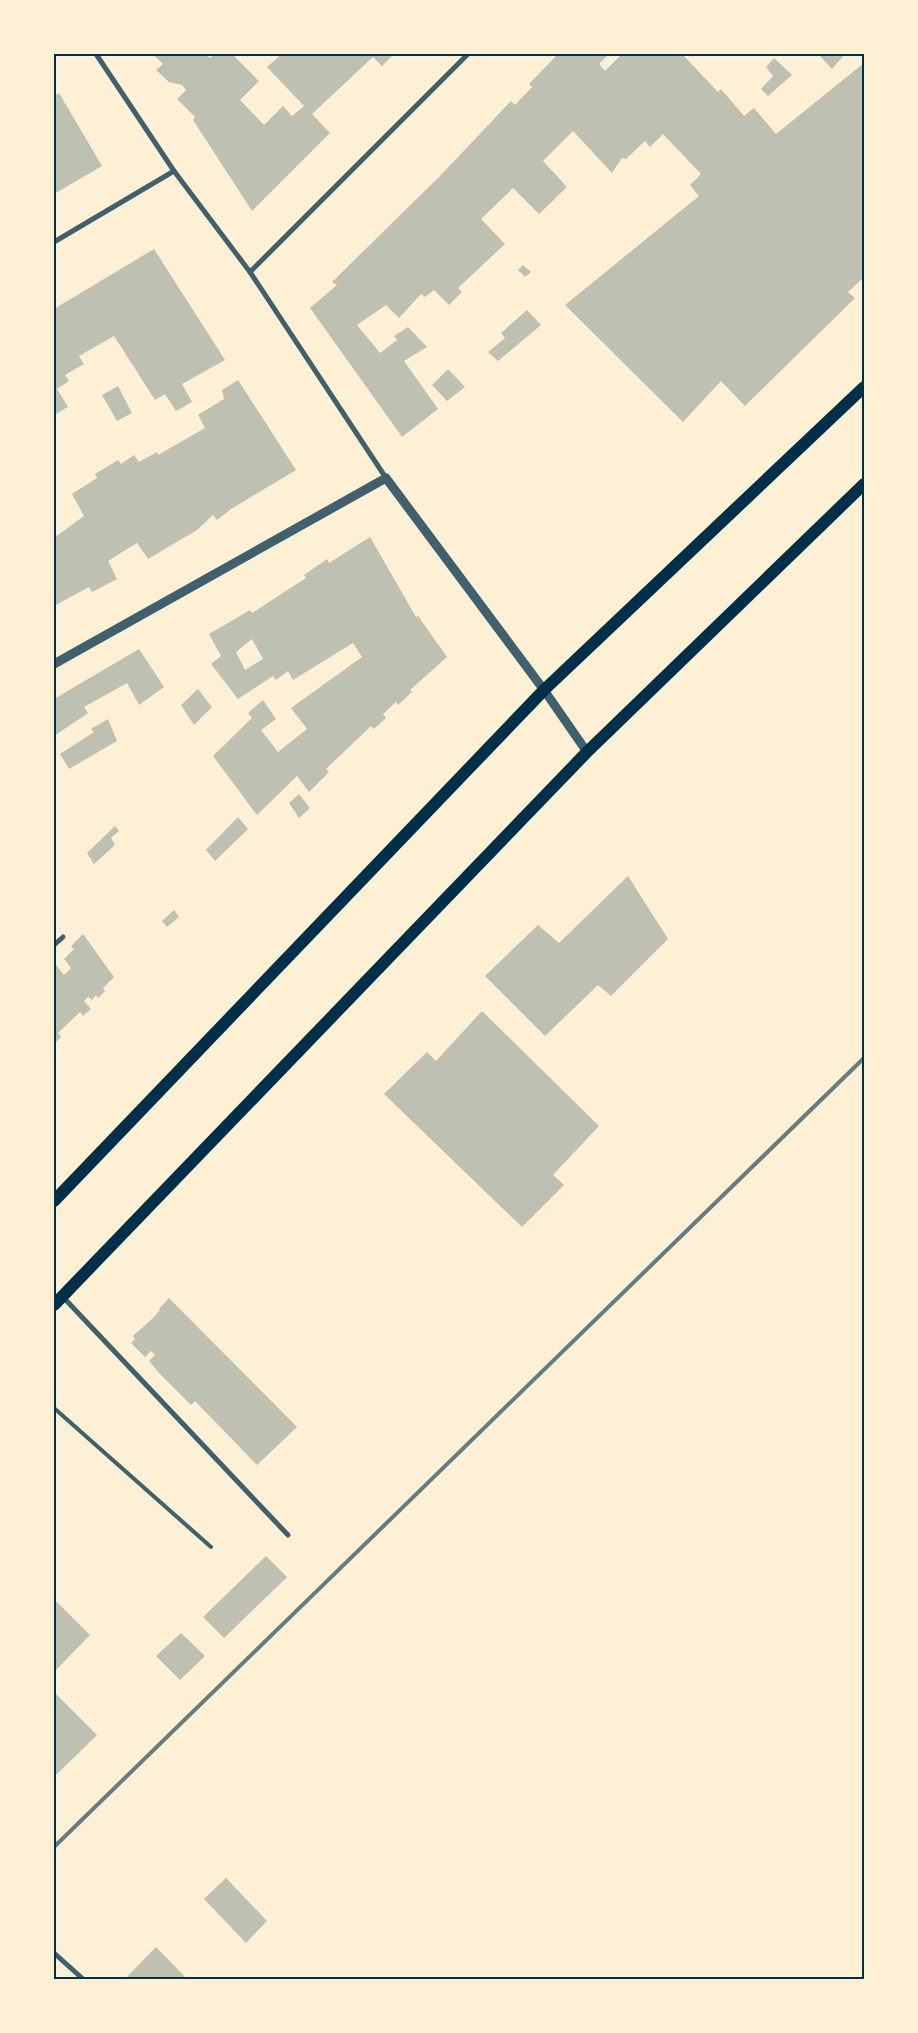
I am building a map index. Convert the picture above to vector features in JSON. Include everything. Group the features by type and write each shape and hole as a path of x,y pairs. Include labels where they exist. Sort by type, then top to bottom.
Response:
{"main road":[{"path":"54,1202 544,690 864,387"},
{"path":"58,1300 587,752 864,484"}],"street":[{"path":"96,54 174,171 250,272 386,478 544,690 587,752"},
{"path":"250,272 468,54"},
{"path":"54,242 174,171"},
{"path":"54,664 386,478"},
{"path":"54,945 62,937"},
{"path":"58,1300 288,1535"},
{"path":"54,1953 84,1979"}],"lane":[{"path":"54,1408 211,1547"}],"building":[{"path":"153,54 205,54 210,58 214,54 232,54 259,81 240,100 264,125 283,106 292,116 304,106 267,67 282,54 394,54 382,66 373,57 312,114 330,133 252,211 193,120 195,117 177,99 186,90 182,85 169,82 156,70 163,64"},
{"path":"558,54 609,54 599,64 605,71 622,54 682,54 718,92 721,89 744,116 754,108 776,134 864,63 864,277 848,292 855,298 745,406 721,381 683,422 565,305 699,196 690,185 701,174 663,134 650,147 645,141 626,159 622,158 612,173 573,131 543,161 567,187 539,214 513,188 481,219 505,244 458,288 462,292 449,305 434,290 425,297 421,294 399,318 386,305 357,325 380,353 397,340 394,336 408,327 427,347 404,361 438,409 402,437 310,308 337,285 332,282 440,176 511,101 515,105 532,87 529,84"},
{"path":"818,54 845,54 832,69"},
{"path":"774,58 792,75 768,96 761,89 773,76 766,67"},
{"path":"59,93 102,166 54,194 54,96"},
{"path":"154,249 225,360 182,384 192,402 176,411 165,394 155,400 114,336 79,356 84,364 65,375 69,381 57,389 68,407 54,415 54,309"},
{"path":"523,265 531,272 525,277 518,270"},
{"path":"527,310 541,325 498,361 488,352 505,338 501,333"},
{"path":"448,369 465,387 447,401 432,385"},
{"path":"238,380 296,470 231,509 217,520 213,515 197,530 148,559 137,543 108,561 117,579 92,592 89,587 54,606 54,538 84,516 72,494 97,478 95,474 118,460 121,464 134,455 139,462 157,452 158,455 205,428 198,415 224,399 222,390"},
{"path":"118,386 132,413 117,421 102,395"},
{"path":"370,537 416,617 418,616 447,657 410,690 412,692 398,705 396,702 383,714 386,718 374,729 371,726 326,769 329,772 309,792 297,776 257,815 213,756 252,718 248,713 263,700 276,719 261,730 278,752 307,729 291,708 362,657 353,643 293,680 288,671 276,680 273,676 238,699 211,664 221,656 209,634 250,610 252,613 306,578 304,575 327,559 329,563","holes":["252,639 263,659 245,670 236,652"]},
{"path":"139,649 164,687 139,705 127,683 84,707 88,713 54,736 54,699"},
{"path":"198,689 212,707 194,725 181,705"},
{"path":"108,719 117,741 69,769 60,754 94,732 91,729"},
{"path":"299,794 310,808 299,818 289,803"},
{"path":"238,817 248,829 215,861 206,850"},
{"path":"115,826 119,831 111,838 115,845 94,864 87,853"},
{"path":"628,876 668,939 611,996 598,985 545,1036 485,976 538,925 559,943"},
{"path":"174,910 179,917 167,927 162,921"},
{"path":"83,934 114,977 103,988 105,991 98,998 96,995 92,1000 88,997 84,1001 91,1009 83,1016 80,1012 58,1033 61,1037 54,1044 54,968 56,965 64,975 71,968 64,959 74,949 71,946"},
{"path":"482,1011 599,1126 553,1175 564,1185 522,1227 384,1094 427,1052 436,1061"},
{"path":"169,1298 297,1427 257,1465 195,1401 191,1405 160,1374 149,1361 155,1355 151,1351 145,1357 131,1343 135,1339 133,1336 154,1317"},
{"path":"266,1556 287,1577 224,1638 203,1617"},
{"path":"54,1599 90,1635 54,1672"},
{"path":"181,1633 205,1656 180,1680 156,1656"},
{"path":"54,1692 97,1735 54,1777"},
{"path":"226,1878 267,1921 246,1943 204,1899"},
{"path":"156,1947 187,1979 125,1979"}],"railway":[{"path":"54,1847 864,1058"}]}
